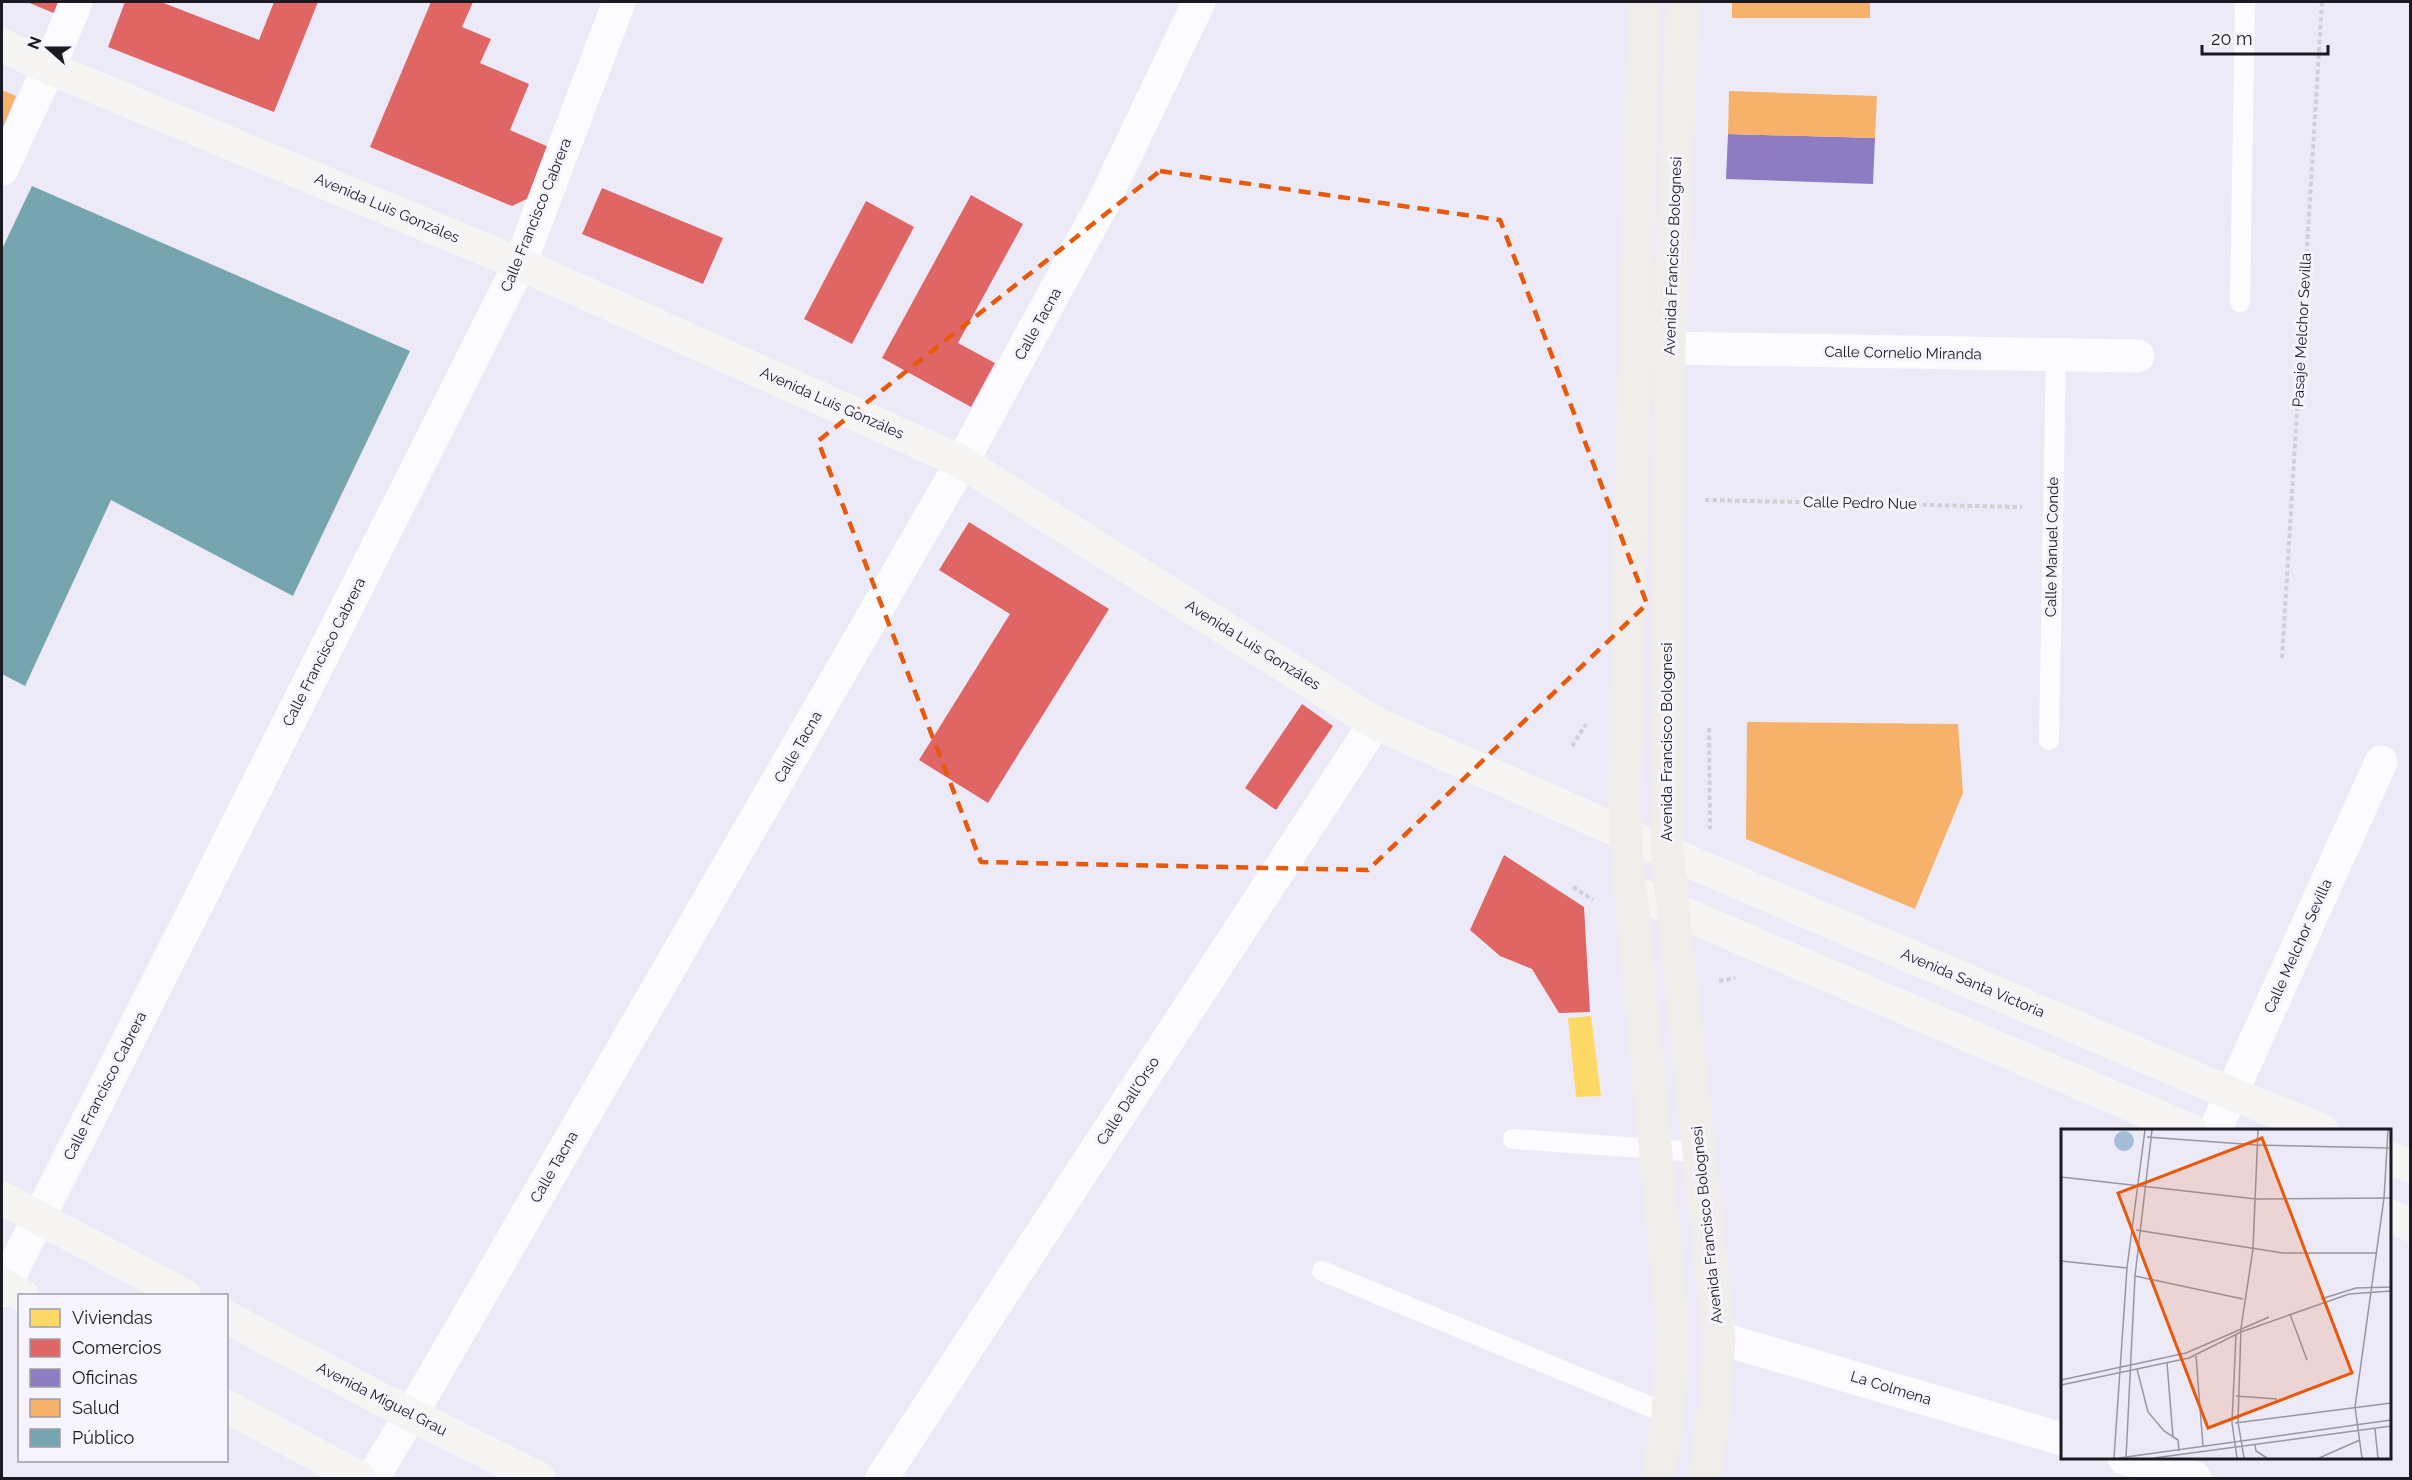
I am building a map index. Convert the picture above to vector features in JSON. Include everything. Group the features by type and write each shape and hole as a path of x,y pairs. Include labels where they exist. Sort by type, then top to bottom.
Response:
{"main road":[{"path":"1644,2 1626,707 1625,834 1673,1331 1668,1414 1658,1479"},
{"name":"Avenida Francisco Bolognesi","path":"1683,2 1669,348 1667,851 1719,1338 1715,1404 1705,1479"},
{"name":"Avenida Luis Gonzáles","path":"2,45 49,68 520,264 962,462 1374,723 1625,834"},
{"name":"Avenida Santa Victoria","path":"1625,834 2317,1129"},
{"path":"1631,891 2185,1129"},
{"path":"2391,1158 2410,1166"},
{"path":"2,1198 181,1294"},
{"path":"2391,1216 2410,1225"},
{"name":"Avenida Miguel Grau","path":"228,1318 411,1415 539,1479"},
{"path":"228,1407 360,1479"}],"street":[{"path":"2,169 49,68 76,2"},
{"name":"Calle Francisco Cabrera","path":"8,1289 39,1218 520,264 620,2"},
{"name":"Calle Tacna","path":"372,1479 962,462 1101,207 1199,2"},
{"name":"Calle Cornelio Miranda","path":"1669,348 2138,356"},
{"name":"Calle Dall'Orso","path":"882,1479 1374,723"},
{"name":"Calle Melchor Sevilla","path":"2216,1129 2381,762"},
{"name":"La Colmena","path":"1719,1338 2061,1439"},
{"path":"2127,1459 2195,1479"}],"lane":[{"path":"2240,302 2245,2"},
{"name":"Calle Manuel Conde","path":"2049,740 2056,354"},
{"path":"1513,1139 1700,1152"},
{"path":"1322,1271 1668,1414"}],"path":[{"name":"Pasaje Melchor Sevilla","path":"2282,658 2322,2"},
{"name":"Calle Pedro Nue","path":"1668,499 2052,508"},
{"path":"1572,746 1590,716"}],"highlighted area":[{"path":"1160,171 1500,220 1647,604 1368,870 981,862 818,441"}],"building: Viviendas":[{"path":"1591,1016 1601,1096 1576,1097 1568,1018"}],"building: Comercios":[{"path":"27,2 67,2 61,16"},
{"path":"125,2 161,2 259,40 274,2 318,2 274,112 108,47"},
{"path":"431,2 473,2 462,27 491,39 480,63 529,84 510,130 551,148 531,197 512,206 370,147"},
{"path":"602,188 723,238 703,284 582,234"},
{"path":"971,195 1023,224 958,343 995,363 971,407 882,358"},
{"path":"866,201 914,227 852,344 804,319"},
{"path":"969,522 1109,609 988,803 919,760 1010,614 939,570"},
{"path":"1302,704 1333,726 1276,810 1245,788"},
{"path":"1504,855 1584,907 1590,1012 1559,1013 1532,969 1500,956 1470,930"}],"building: Oficinas":[{"path":"1728,134 1875,138 1873,184 1726,179"}],"building: Salud":[{"path":"1732,2 1870,2 1870,18 1732,18"},
{"path":"2,90 16,96 2,130"},
{"path":"1729,91 1877,96 1875,138 1728,134"},
{"path":"1747,722 1958,724 1963,793 1915,909 1746,839"}],"building: Público":[{"path":"32,186 410,351 293,596 111,500 25,686 2,674 2,249"}]}
